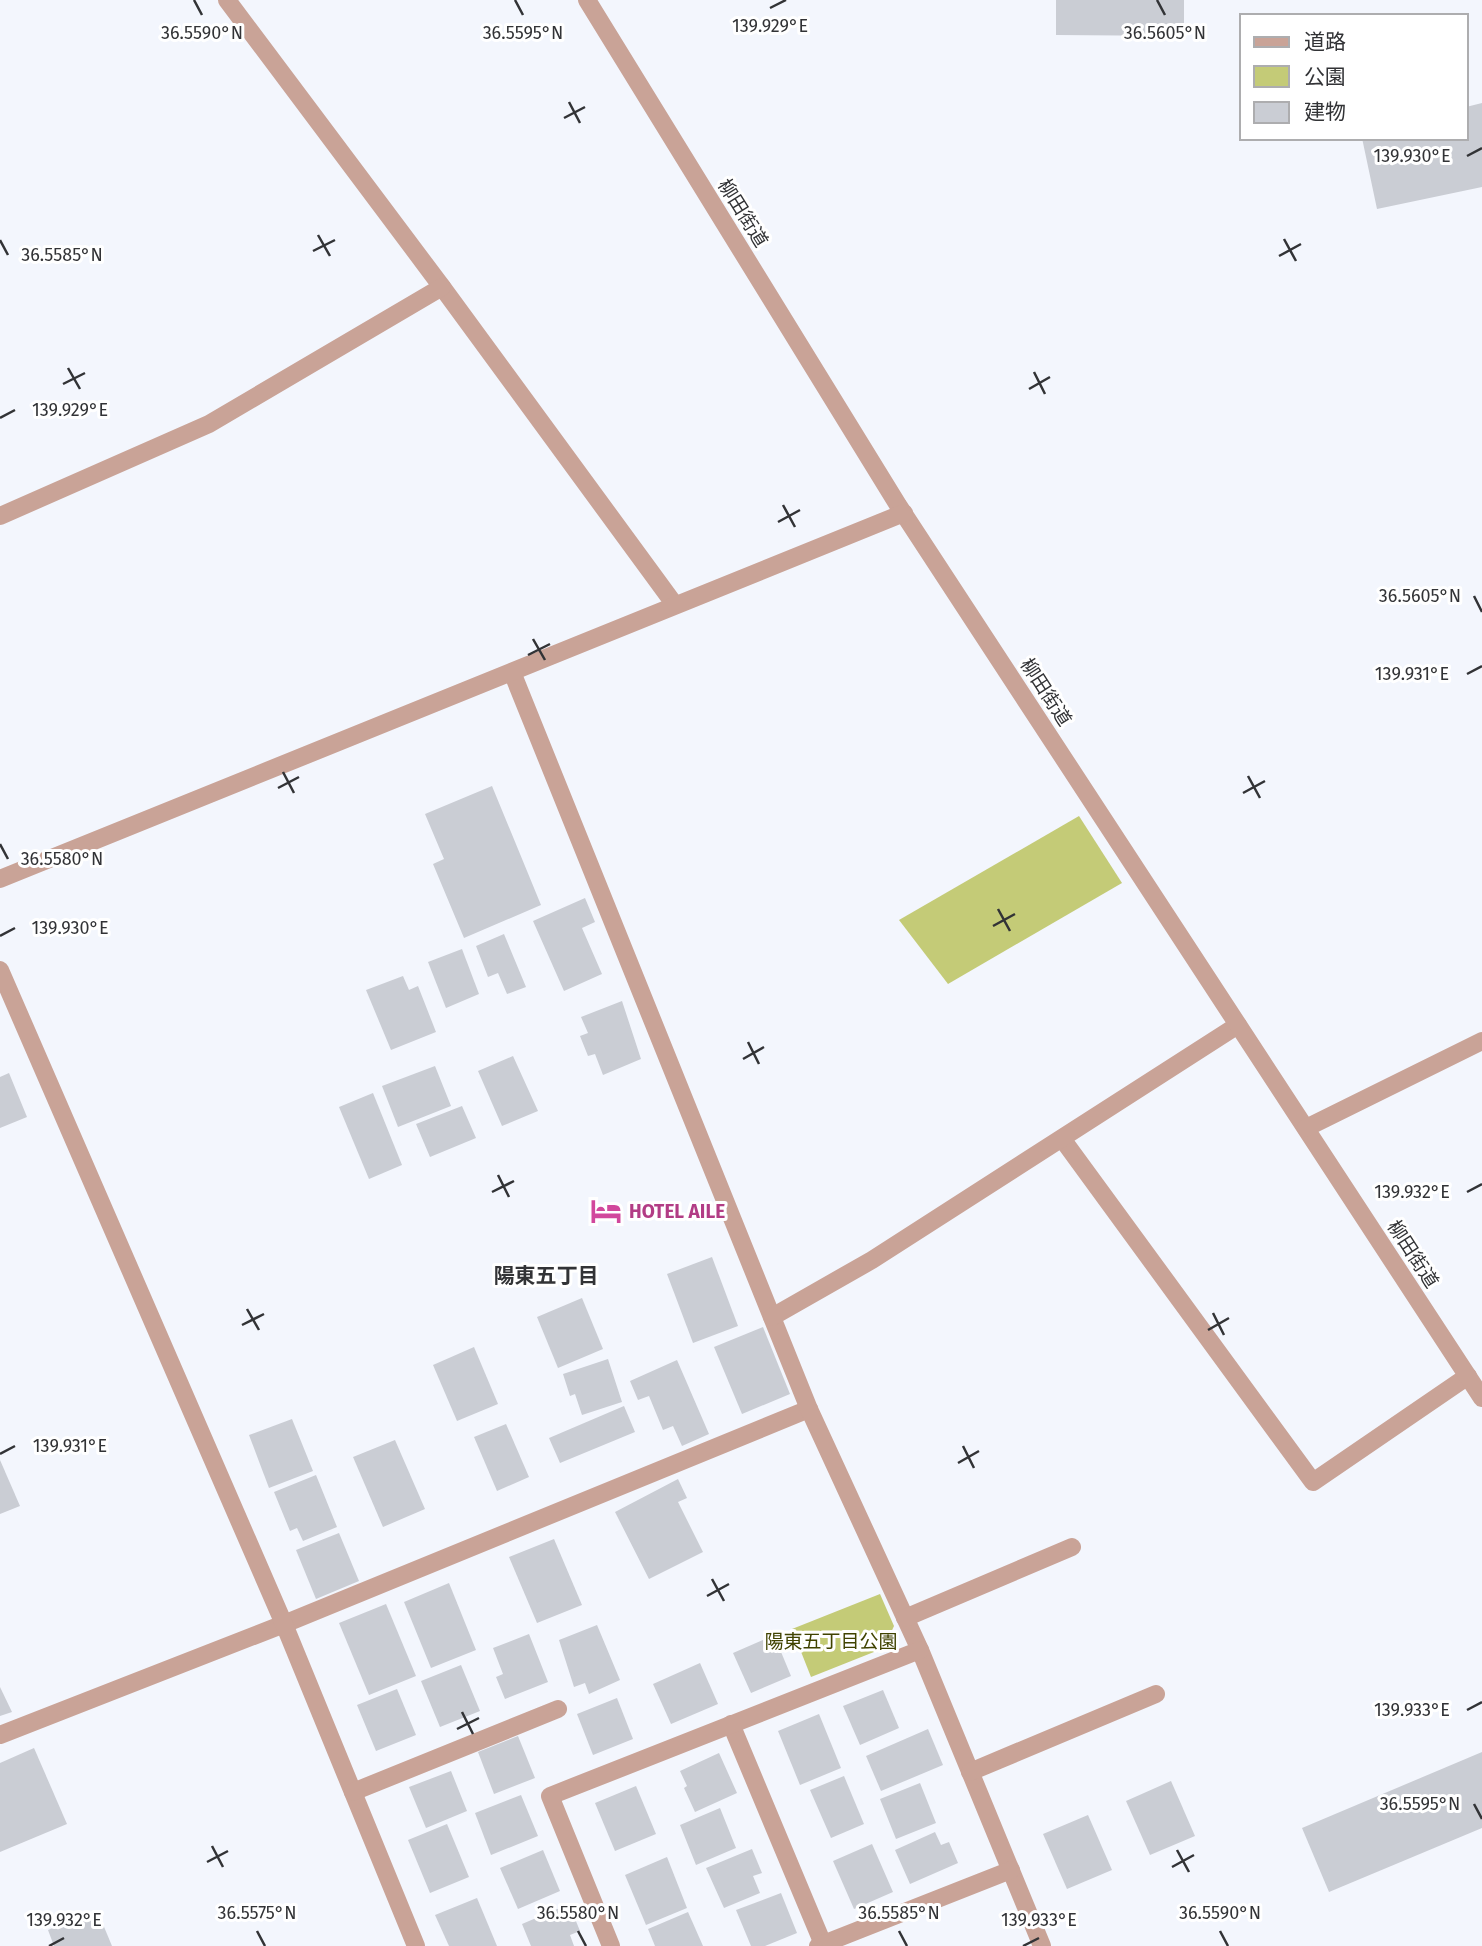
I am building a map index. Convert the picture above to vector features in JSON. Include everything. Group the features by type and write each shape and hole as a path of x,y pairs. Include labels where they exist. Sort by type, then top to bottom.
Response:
{"street":[{"path":"227,0 675,605"},
{"name":"柳田街道","path":"587,0 904,513 1482,1398"},
{"path":"0,516 209,424 442,287"},
{"path":"0,879 904,513"},
{"path":"512,672 809,1409 920,1650 1042,1946"},
{"path":"0,970 284,1624 416,1946"},
{"path":"772,1317 873,1260 1238,1026"},
{"path":"1306,1128 1482,1041"},
{"path":"1063,1140 1312,1482 1468,1376"},
{"path":"0,1735 284,1624 809,1409"},
{"path":"905,1618 1072,1547"},
{"path":"611,1946 550,1796 920,1650"},
{"path":"970,1772 1156,1694"},
{"path":"353,1792 558,1709"},
{"path":"731,1724 821,1945 1011,1870"}],"green space":[{"path":"1079,816 1122,883 948,984 899,920"},
{"name":"陽東五丁目公園","path":"880,1594 894,1626 884,1648 811,1677 792,1629"}],"building":[{"path":"1056,0 1184,0 1184,36 1056,35"},
{"path":"1482,103 1482,187 1377,209 1362,140 1468,140 1468,106"},
{"path":"492,786 541,905 464,938 433,864 444,859 425,814"},
{"path":"585,898 595,922 582,928 602,974 564,991 533,921"},
{"path":"504,934 526,987 507,994 498,973 488,977 476,946"},
{"path":"462,949 479,994 446,1008 428,962"},
{"path":"403,976 409,990 418,986 436,1032 391,1050 366,990"},
{"path":"622,1001 641,1059 603,1075 595,1054 588,1056 580,1036 588,1033 581,1017"},
{"path":"513,1056 538,1111 502,1126 478,1071"},
{"path":"435,1066 451,1106 398,1127 382,1086"},
{"path":"9,1073 27,1117 0,1128 0,1077"},
{"path":"373,1093 402,1165 369,1179 339,1107"},
{"path":"462,1106 476,1138 430,1157 416,1124"},
{"path":"712,1257 738,1326 693,1343 667,1274"},
{"path":"582,1298 603,1349 558,1368 537,1317"},
{"path":"763,1327 790,1394 742,1414 714,1347"},
{"path":"474,1347 498,1404 457,1421 433,1365"},
{"path":"608,1359 622,1402 582,1415 575,1394 570,1396 563,1374"},
{"path":"677,1360 709,1434 682,1446 673,1426 663,1430 649,1396 638,1400 630,1381"},
{"path":"624,1406 635,1432 560,1463 549,1438"},
{"path":"292,1419 313,1471 269,1488 249,1435"},
{"path":"506,1424 529,1477 497,1491 474,1437"},
{"path":"395,1440 425,1509 383,1527 353,1457"},
{"path":"0,1460 20,1506 0,1514"},
{"path":"316,1475 337,1527 303,1541 297,1528 290,1531 274,1492"},
{"path":"678,1479 687,1498 678,1502 703,1552 649,1579 615,1512"},
{"path":"339,1533 359,1581 316,1599 296,1550"},
{"path":"554,1539 582,1605 537,1623 509,1557"},
{"path":"449,1583 476,1650 431,1668 404,1602"},
{"path":"386,1604 416,1676 369,1695 339,1623"},
{"path":"597,1625 620,1680 589,1694 585,1683 574,1687 559,1640"},
{"path":"529,1634 548,1682 505,1699 496,1677 503,1674 493,1648"},
{"path":"774,1635 791,1676 751,1693 733,1653"},
{"path":"700,1663 718,1704 671,1724 653,1684"},
{"path":"461,1665 480,1711 440,1727 421,1681"},
{"path":"0,1687 12,1712 0,1716"},
{"path":"397,1689 416,1735 376,1751 357,1705"},
{"path":"883,1690 899,1728 860,1745 843,1706"},
{"path":"617,1698 633,1739 593,1755 577,1714"},
{"path":"819,1714 841,1768 800,1785 778,1731"},
{"path":"928,1729 943,1765 881,1791 866,1756"},
{"path":"518,1736 535,1778 494,1794 478,1752"},
{"path":"34,1748 67,1824 0,1852 0,1763"},
{"path":"1482,1752 1482,1828 1329,1892 1302,1828"},
{"path":"719,1753 737,1793 695,1812 680,1771"},
{"path":"451,1771 467,1811 426,1828 409,1787"},
{"path":"844,1776 864,1824 831,1838 810,1790"},
{"path":"1171,1781 1195,1836 1150,1855 1126,1801"},
{"path":"920,1783 936,1823 896,1839 880,1799"},
{"path":"636,1786 656,1834 615,1851 595,1803"},
{"path":"521,1795 538,1836 491,1855 475,1813"},
{"path":"720,1808 736,1848 696,1865 680,1825"},
{"path":"1088,1815 1112,1870 1067,1889 1043,1834"},
{"path":"447,1824 469,1877 430,1893 408,1840"},
{"path":"935,1832 941,1845 949,1842 958,1863 910,1884 895,1850"},
{"path":"872,1844 893,1892 854,1909 833,1861"},
{"path":"752,1849 762,1873 753,1876 760,1893 724,1908 706,1868"},
{"path":"543,1850 560,1891 518,1909 500,1868"},
{"path":"667,1857 687,1908 646,1925 625,1875"},
{"path":"781,1893 797,1933 765,1946 751,1946 736,1910"},
{"path":"477,1898 497,1946 449,1946 435,1915"},
{"path":"569,1904 580,1931 570,1935 574,1946 531,1946 522,1924"},
{"path":"97,1910 112,1946 54,1946 48,1930"},
{"path":"688,1912 703,1946 655,1946 648,1929"}],"place":[{"name":"HOTEL AILE","path":"606,1211"}],"district":[{"name":"陽東五丁目","path":"546,1276"}]}
